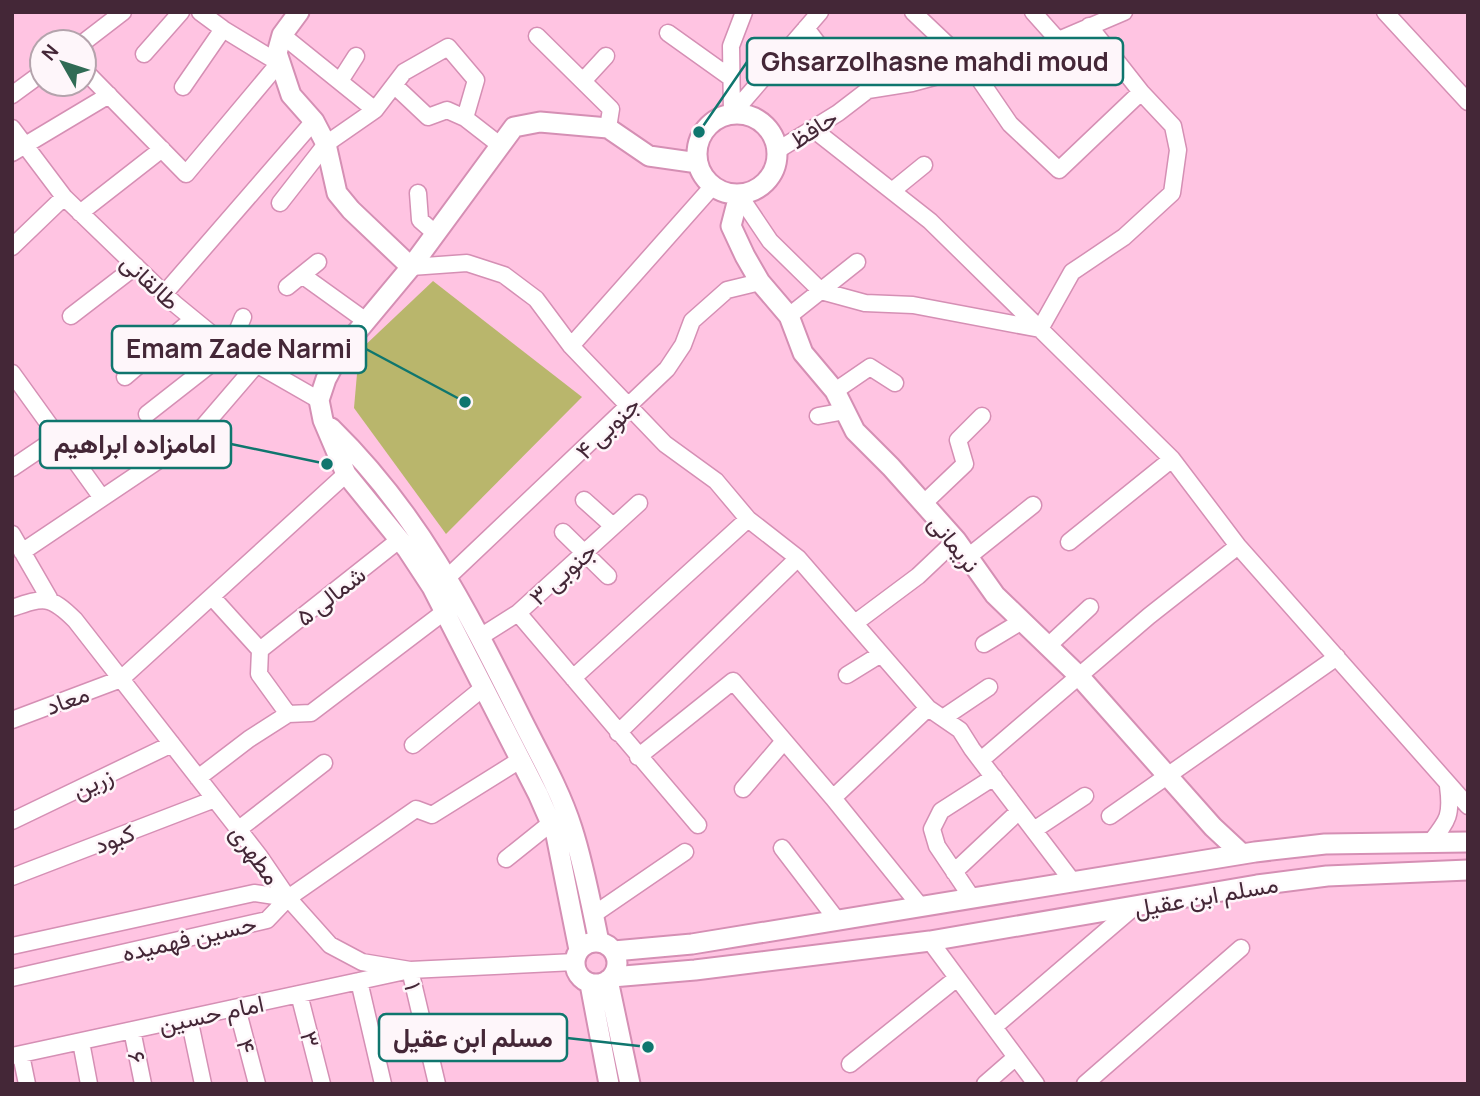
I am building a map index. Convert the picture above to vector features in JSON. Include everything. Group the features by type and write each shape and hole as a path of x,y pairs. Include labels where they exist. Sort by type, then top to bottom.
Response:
{"street":[{"path":"98,31 123,12"},
{"path":"144,54 181,12"},
{"path":"200,12 223,30 279,63"},
{"path":"299,12 282,35 277,53 279,63 291,95 314,121 326,144 337,193 351,210 411,267 467,263 504,275 536,299 571,346 665,444 716,481 748,520 798,558 928,708 960,730 1073,882"},
{"path":"733,114 730,46 744,12"},
{"path":"733,114 820,12"},
{"path":"913,12 971,67 1010,124 1059,170 1141,92"},
{"path":"1033,12 1058,40"},
{"name":"حافظ","path":"778,150 868,90 912,83 1035,50 1096,19 1124,12"},
{"path":"1385,12 1468,102"},
{"path":"1040,329 1072,272 1124,237 1172,193 1178,150 1172,126 1141,92 1096,19"},
{"path":"806,29 824,52"},
{"path":"183,87 223,30"},
{"path":"668,33 731,78"},
{"path":"282,35 375,110"},
{"path":"537,36 611,109 608,128"},
{"path":"280,203 326,144 375,110 404,72 448,47 476,80 465,118"},
{"path":"340,81 356,56"},
{"path":"583,81 606,56"},
{"path":"98,84 186,174 279,63"},
{"path":"12,95 28,83"},
{"path":"394,85 428,117 447,110 465,118 500,146"},
{"path":"19,149 109,95"},
{"path":"733,114 746,114 768,127 778,150 777,163 764,185 752,192 738,195 712,187 703,176 698,163 697,149 701,136 709,125 733,114"},
{"path":"164,294 314,121"},
{"path":"323,420 364,460 420,535 448,577 480,637 572,827 593,915 606,946 617,960 617,969 604,980 582,979 577,972 567,880 551,823 432,587 399,540 346,474 323,420 319,400 326,379 341,351 411,267 514,127 541,121 608,128 649,156 698,163"},
{"name":"طالقانی","path":"12,128 19,149 64,197 164,294 230,349 319,400"},
{"path":"813,129 930,221 1172,459 1238,546 1468,806"},
{"path":"80,213 162,149"},
{"path":"892,191 924,165"},
{"path":"571,346 712,187"},
{"path":"418,193 420,220 436,234"},
{"path":"738,195 770,241 821,291 865,303 913,305 1040,329"},
{"name":"نریمانی","path":"738,195 731,226 760,282 789,316 803,353 835,391 855,431 956,540 996,595 1079,676 1213,827 1242,854"},
{"path":"12,247 64,197"},
{"path":"287,288 318,262"},
{"path":"789,316 857,262"},
{"path":"71,316 136,266"},
{"path":"302,275 366,321"},
{"name":"۴ جنوبی","path":"448,577 667,369 683,345 692,321 727,290 760,282"},
{"path":"147,414 230,349 243,317"},
{"path":"125,377 193,319"},
{"path":"22,552 196,435 257,364"},
{"path":"835,391 870,367 895,383"},
{"path":"12,373 102,498"},
{"path":"818,416 845,411"},
{"path":"923,504 965,464 958,440 982,416"},
{"path":"12,468 58,437"},
{"path":"1069,542 1172,459"},
{"path":"121,679 346,474"},
{"path":"584,500 613,526"},
{"name":"۳ جنوبی","path":"480,637 518,613 639,503"},
{"path":"968,557 1034,505"},
{"path":"573,678 748,520"},
{"path":"563,533 608,576"},
{"name":"مطهری","path":"12,534 49,598 75,620 239,829 288,898 330,945 362,962 410,970 577,956"},
{"name":"۵ شمالی","path":"260,650 399,540"},
{"path":"855,623 918,576 956,540"},
{"path":"981,760 1149,616 1238,546"},
{"path":"618,733 798,558"},
{"path":"212,597 260,650 259,674 288,714"},
{"path":"12,608 49,598"},
{"path":"1048,646 1090,607"},
{"path":"198,778 249,739 288,714 312,713 444,612"},
{"path":"518,613 698,825"},
{"path":"984,644 1022,621"},
{"path":"848,675 881,654"},
{"path":"1110,816 1338,657"},
{"name":"معاد","path":"12,720 121,679"},
{"path":"638,757 733,681 921,907"},
{"path":"943,718 989,687"},
{"path":"413,745 483,688"},
{"path":"833,798 928,708"},
{"path":"743,789 784,741"},
{"name":"زرین","path":"12,821 172,744"},
{"path":"288,898 416,809 432,815 520,760"},
{"path":"239,829 324,763"},
{"path":"972,898 937,846 932,829 941,811 994,777"},
{"path":"1430,843 1445,824 1451,808 1448,786"},
{"path":"1034,830 1085,796"},
{"name":"کبود","path":"12,877 215,799"},
{"path":"954,872 1019,811"},
{"path":"506,859 551,823"},
{"name":"مسلم ابن عقیل","path":"606,946 692,944 1242,854 1325,844 1468,842"},
{"path":"1325,844 1328,876"},
{"path":"782,848 837,920"},
{"path":"593,915 685,852"},
{"name":"مسلم ابن عقیل","path":"604,980 930,942 1218,891 1328,876 1468,870"},
{"name":"حسین فهمیده","path":"12,946 254,893 288,898"},
{"name":"حسین فهمیده","path":"12,978 267,920 288,898"},
{"path":"994,1027 1133,908"},
{"path":"930,942 1036,1084"},
{"path":"577,956 588,944 606,946"},
{"path":"692,944 695,970"},
{"path":"1085,1084 1241,948"},
{"name":"امام حسین","path":"16,1056 410,970"},
{"name":"۱","path":"410,970 437,1084"},
{"path":"850,1064 957,978"},
{"path":"604,980 609,1084"},
{"path":"604,980 630,1084"},
{"path":"359,981 383,1084"},
{"name":"۳","path":"299,994 323,1084"},
{"name":"۴","path":"237,1008 257,1084"},
{"path":"189,1018 203,1084"},
{"name":"۶","path":"132,1030 143,1084"},
{"path":"82,1042 89,1084"},
{"path":"16,1056 27,1084"},
{"path":"985,1084 1016,1057"}],"building":[{"path":"433,281 582,397 446,534 354,408 359,351"}],"place":[{"name":"Ghsarzolhasne mahdi moud","path":"699,132"},
{"name":"Emam Zade Narmi","path":"465,402"},
{"name":"امامزاده ابراهیم","path":"327,464"},
{"name":"مسلم ابن عقیل","path":"648,1047"}]}
